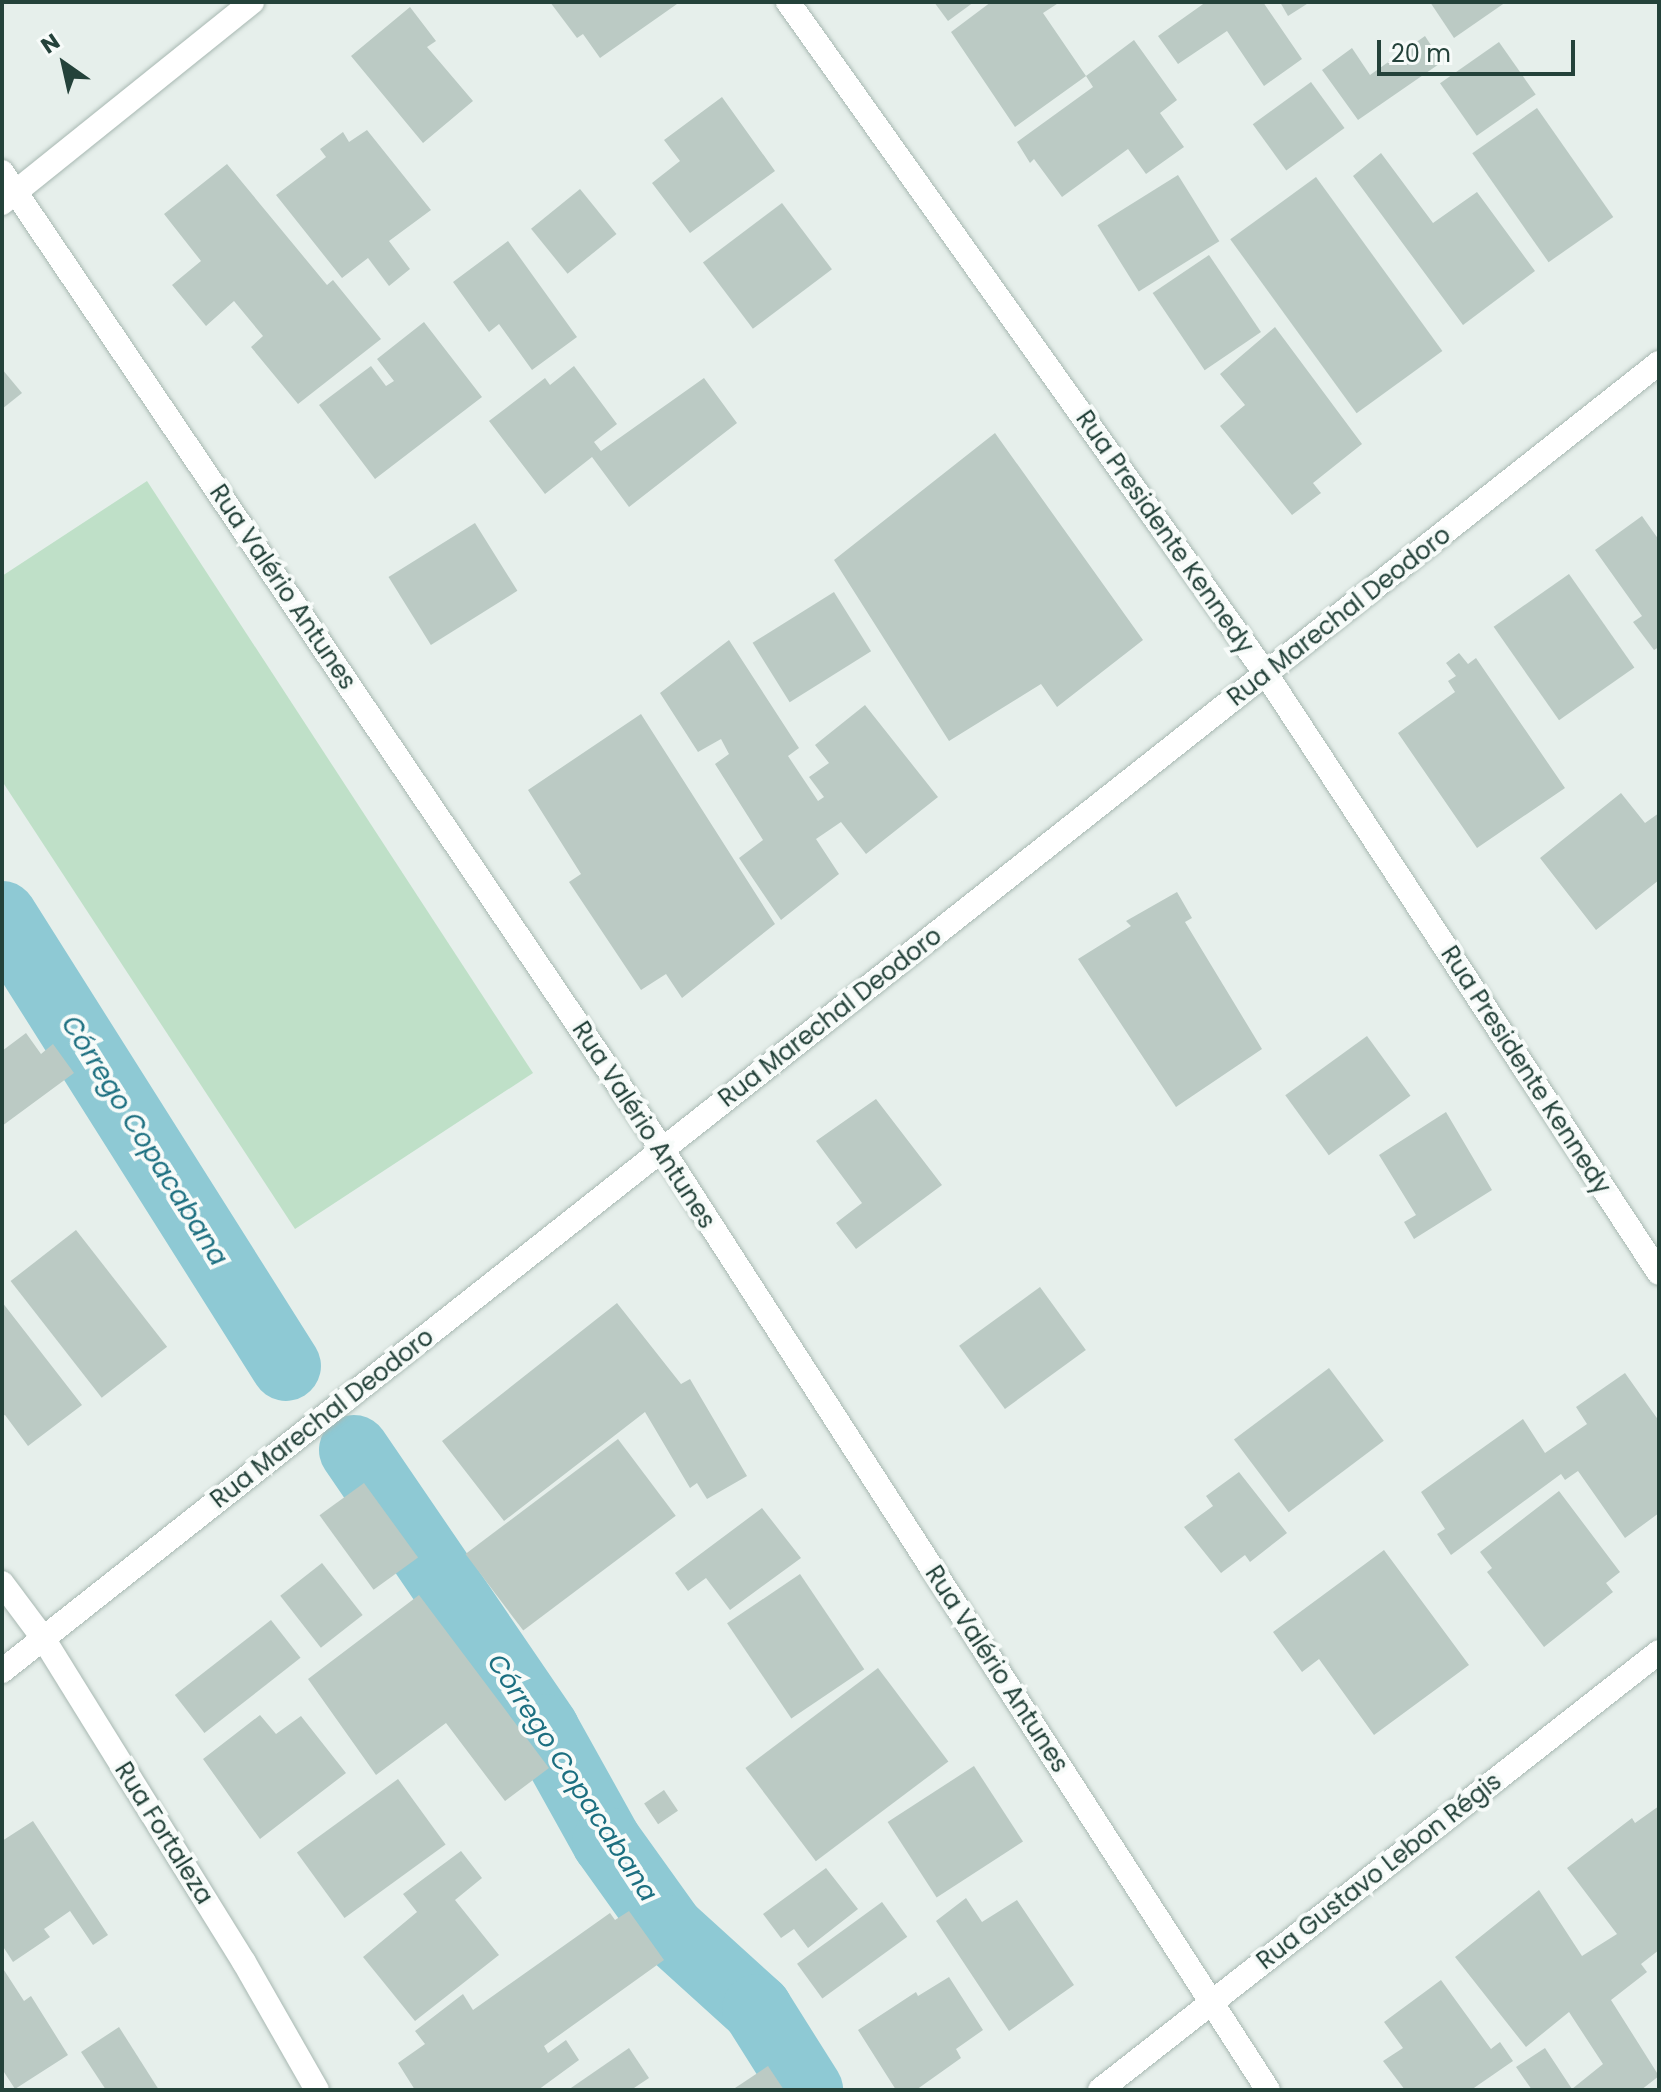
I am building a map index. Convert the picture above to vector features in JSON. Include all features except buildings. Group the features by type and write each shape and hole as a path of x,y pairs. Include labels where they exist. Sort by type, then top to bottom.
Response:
{"street":[{"path":"7,189 252,2"},
{"name":"Rua Presidente Kennedy","path":"788,2 1266,674 1659,1273"},
{"name":"Rua Valério Antunes","path":"7,189 662,1149 1268,2090"},
{"name":"Rua Marechal Deodoro","path":"2,1671 1659,363"},
{"name":"Rua Fortaleza","path":"2,1583 43,1638 244,1962 317,2090"},
{"name":"Rua Gustavo Lebon Régis","path":"1100,2090 1659,1652"}],"green space":[{"path":"147,481 533,1073 295,1229 2,781 2,576"}],"waterway":[{"name":"Córrego Copacabana","path":"2,916 286,1366"},
{"name":"Córrego Copacabana","path":"354,1450 544,1729 607,1842 670,1930 757,2009 808,2090"}]}
